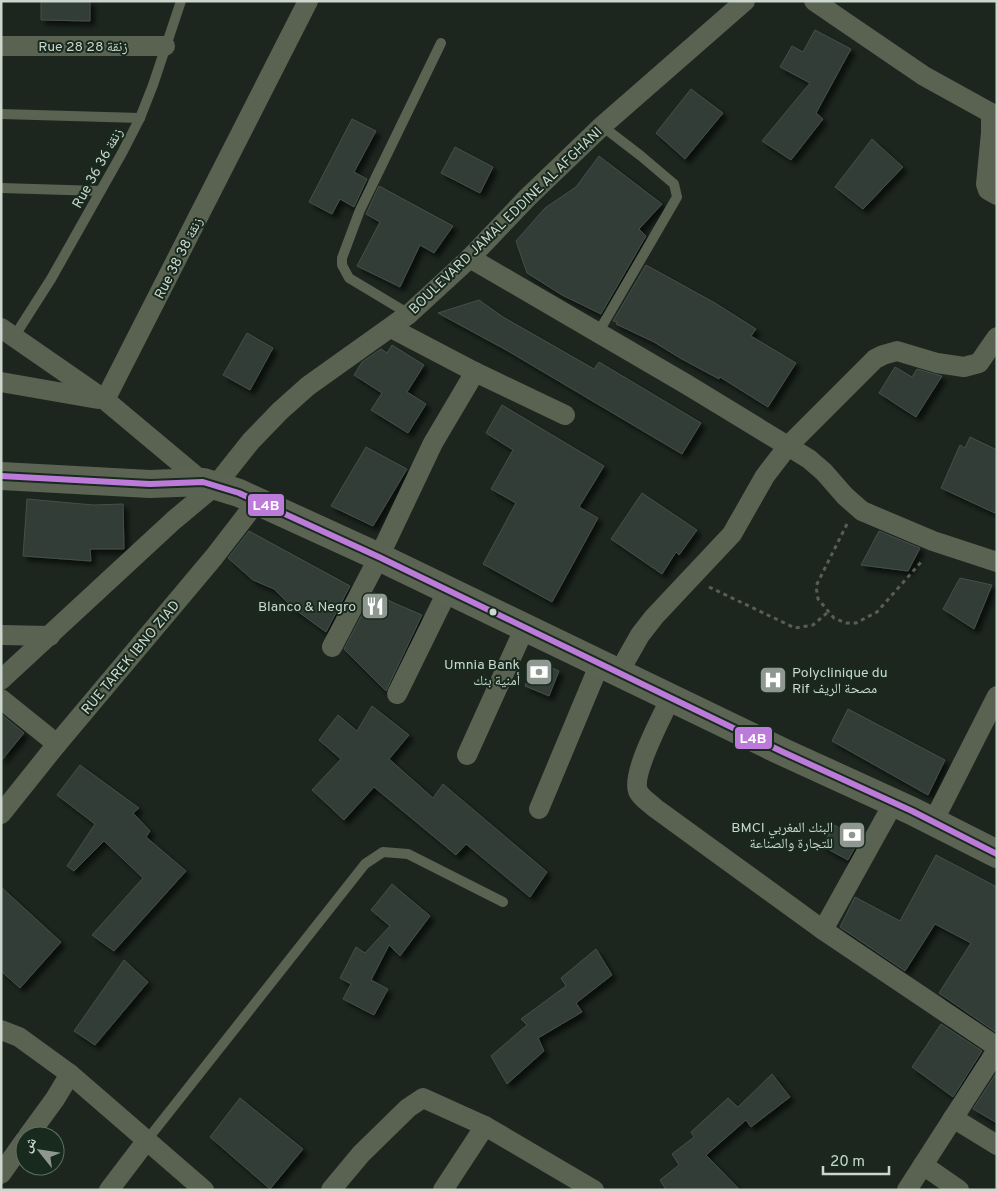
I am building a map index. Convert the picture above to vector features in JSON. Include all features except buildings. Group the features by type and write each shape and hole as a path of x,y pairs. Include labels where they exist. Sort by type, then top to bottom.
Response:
{"street":[{"name":"Rue 38 زنقة 38","path":"105,400 308,1"},
{"name":"BOULEVARD JAMAL EDDINE AL AFGHANI","path":"1,680 174,520 280,411 308,386 409,314 470,258 527,198 602,126 744,1"},
{"path":"814,1 924,76 994,113 986,184 988,190 997,195"},
{"name":"Rue 28 زنقة 28","path":"1,46 165,46"},
{"path":"470,258 686,384 809,459 862,511 938,543 997,562"},
{"path":"391,328 474,372 565,416"},
{"path":"8,333 105,400 210,484"},
{"path":"539,810 610,667 732,534 765,476 788,446 870,364 883,355 897,351 937,363 964,368 979,363 997,338"},
{"path":"332,647 379,557 433,443 474,372"},
{"path":"1,382 105,400"},
{"path":"1,476 150,484 210,484 258,500 997,854"},
{"name":"RUE TAREK IBNO ZIAD","path":"5,802 57,744 190,586 258,500"},
{"path":"397,694 448,590"},
{"path":"467,754 525,627"},
{"path":"1,635 50,636"},
{"path":"933,822 997,696"},
{"path":"671,697 637,777 638,790 641,795 654,808 823,930 997,1048 907,1190"},
{"path":"1,699 57,744"},
{"path":"823,930 892,804"},
{"path":"1,1030 19,1037 70,1074 204,1190"},
{"path":"35,1126 70,1074"},
{"path":"331,1190 361,1154 408,1108 421,1099 426,1099 485,1126 569,1183 594,1190"},
{"path":"953,1118 997,1145"},
{"path":"443,1190 485,1126"},
{"path":"109,1190 147,1140"},
{"path":"1,1174 15,1154"},
{"path":"923,1165 959,1190"}],"lane":[{"name":"Rue 36 زنقة 36","path":"8,333 51,279 140,118 153,85 180,1"},
{"path":"409,314 349,278 342,265 342,258 360,210 441,43"},
{"path":"1,114 140,118"},
{"path":"598,333 677,197 674,184 602,126"},
{"path":"1,188 100,191"},
{"path":"147,1140 365,864 383,852 408,854 504,902"}],"path":[{"path":"856,506 816,586 818,600 834,618 846,623 856,623 877,612 938,543"},
{"path":"691,579 795,628 812,625 828,612"}],"transit line":[{"name":"L4B","path":"1,476 150,484 203,482 239,493 379,557 783,752 912,811 997,854"}],"place":[{"name":"Blanco & Negro","path":"375,606"},
{"name":"Umnia Bank أمنية بنك","path":"539,672"},
{"name":"Polyclinique du Rif مصحة الريف","path":"773,680"},
{"name":"BMCI البنك المغربي للتجارة والصناعة","path":"852,835"}]}
